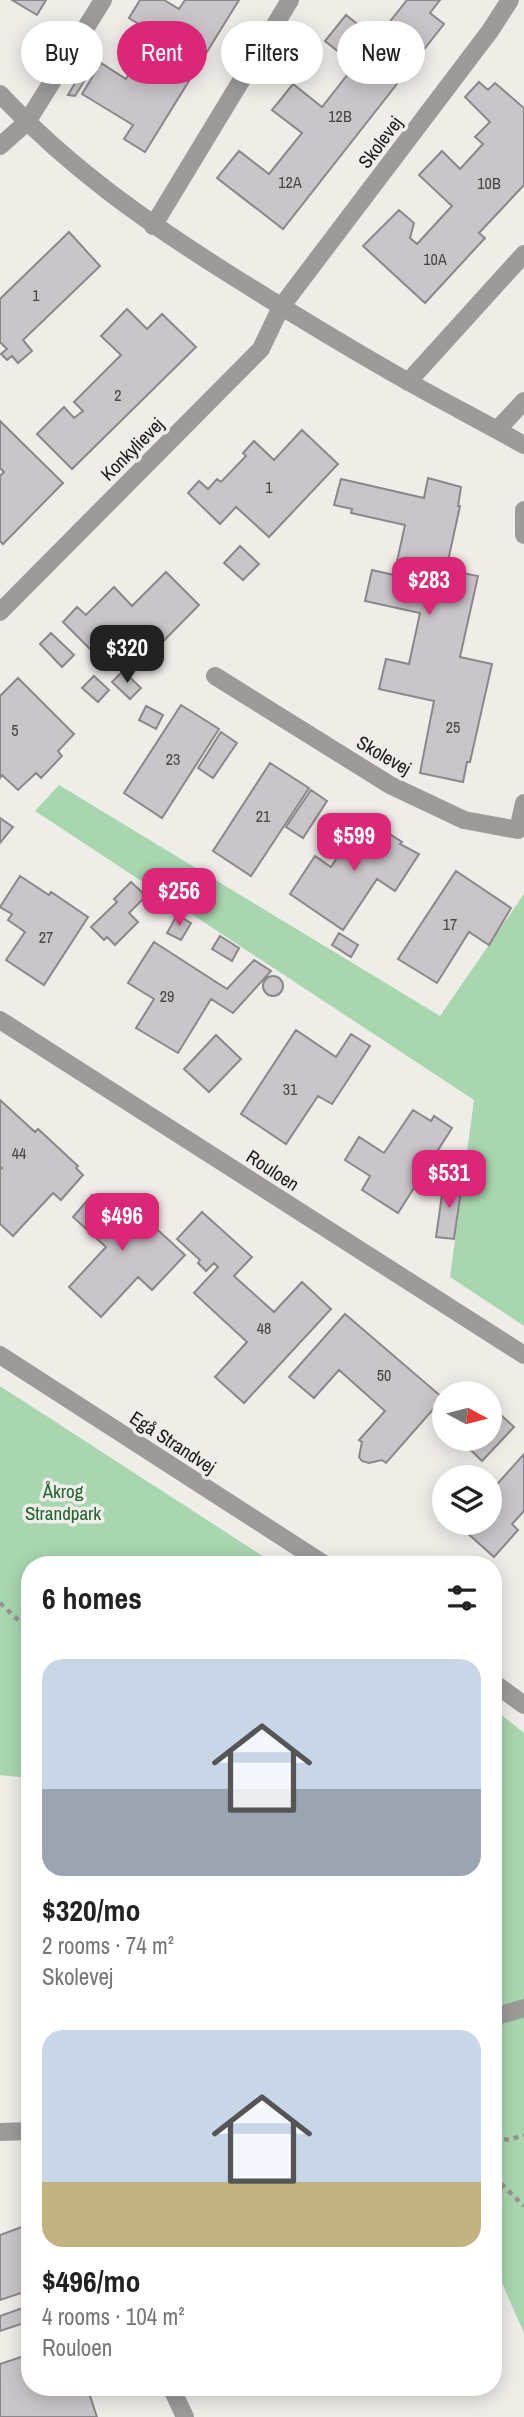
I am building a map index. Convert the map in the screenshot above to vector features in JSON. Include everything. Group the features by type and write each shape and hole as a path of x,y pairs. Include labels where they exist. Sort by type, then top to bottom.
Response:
{"street":[{"path":"0,146 27,122 103,0"},
{"path":"153,226 290,0"},
{"name":"Skolevej","path":"281,307 490,32 510,0"},
{"path":"0,94 78,169 153,226 281,307 408,382 524,445"},
{"path":"408,382 524,254"},
{"name":"Konkylievej","path":"0,612 261,349 281,307"},
{"path":"497,430 524,401"},
{"path":"524,510 524,535"},
{"name":"Skolevej","path":"215,676 390,785 464,820 518,830 524,803"},
{"name":"Rouloen","path":"0,1020 524,1355"},
{"name":"Egå Strandvej","path":"0,1355 312,1556"},
{"path":"502,1689 524,1705"},
{"path":"502,2015 524,2008"},
{"path":"0,2132 21,2131"},
{"path":"176,2396 185,2417"}],"path":[{"path":"0,1603 21,1623"},
{"path":"502,2139 509,2140 524,2136"},
{"path":"502,2185 524,2206"}],"green space":[{"path":"59,785 440,1016 524,894 524,1326 450,1277 474,1100 35,811"},
{"name":"Åkrog Strandpark","path":"0,1386 263,1556 21,1556 21,1777 0,1775"},
{"path":"502,1715 524,1733 524,2333 502,2283"}],"building":[{"path":"12,0 46,0 37,15"},
{"path":"140,0 164,0 179,9 185,0 239,0 226,21 221,21 221,29 207,52 207,21 134,21 129,18"},
{"path":"407,0 440,0 430,13 444,24 425,48 425,21 390,21"},
{"path":"346,15 354,21 341,21"},
{"path":"337,26 337,51 325,41"},
{"path":"103,64 117,73 117,84 187,84 145,152 124,139 133,125 82,94 88,84 103,84"},
{"path":"479,82 488,90 495,83 524,108 524,185 479,233 485,238 425,303 363,246 399,210 414,223 410,238 417,244 452,206 419,175 442,151 460,169 483,144 475,137 490,122 465,97"},
{"path":"74,84 82,84 75,96 68,95"},
{"path":"293,84 322,107 340,84 397,84 283,229 217,178 239,151 269,174 302,133 272,110"},
{"path":"69,232 100,266 23,340 32,351 18,363 12,356 7,360 1,354 7,349 0,342 0,299"},
{"path":"127,309 147,329 162,314 196,347 72,469 37,434 64,407 74,418 83,411 74,402 121,355 101,336"},
{"path":"0,421 63,483 3,544 0,541 0,476 4,472 0,468"},
{"path":"302,430 338,464 269,537 236,507 220,524 188,493 199,481 208,489 217,479 221,482 246,456 243,453 254,441 274,460"},
{"path":"428,478 461,487 460,506 446,570 478,576 460,657 492,664 463,782 420,773 434,701 379,689 386,659 409,664 420,613 365,601 372,570 394,575 405,525 351,513 352,509 334,505 341,479 424,498"},
{"path":"240,546 259,564 243,580 224,563"},
{"path":"166,572 199,605 137,668 108,639 94,653 63,622 77,607 86,615 114,587 132,606"},
{"path":"51,633 74,655 62,667 40,644"},
{"path":"123,671 141,688 130,699 112,682"},
{"path":"94,676 109,690 98,702 82,688"},
{"path":"18,678 74,734 58,751 62,756 41,778 36,773 18,790 2,775 0,778 0,696"},
{"path":"181,705 219,729 162,818 124,793"},
{"path":"146,706 163,715 156,729 139,720"},
{"path":"221,732 237,743 213,778 198,768"},
{"path":"270,763 309,788 251,876 213,851"},
{"path":"311,790 327,801 303,838 286,827"},
{"path":"363,817 402,842 400,844 419,854 395,891 377,879 343,930 290,894 315,856 331,867"},
{"path":"0,818 13,827 0,843"},
{"path":"456,871 511,908 489,945 469,932 437,983 398,959"},
{"path":"20,876 49,895 51,892 88,917 44,985 6,960 25,932 8,920 12,914 0,907"},
{"path":"131,882 146,896 129,913 138,922 115,945 107,937 104,940 91,927 117,902 114,899"},
{"path":"177,915 191,923 181,940 167,933"},
{"path":"339,933 358,945 351,957 332,945"},
{"path":"220,936 239,948 232,961 212,949"},
{"path":"154,942 227,989 254,960 271,971 233,1013 211,999 178,1053 136,1028 154,999 128,983"},
{"path":"273,976 280,979 283,986 280,993 273,996 266,993 263,986 266,979"},
{"path":"296,1030 336,1057 351,1034 370,1046 332,1104 318,1096 286,1144 241,1114"},
{"path":"216,1035 241,1059 209,1092 184,1069"},
{"path":"0,1100 35,1132 38,1129 78,1166 76,1168 83,1175 61,1200 53,1193 13,1236 0,1224"},
{"path":"413,1110 431,1121 434,1116 452,1128 398,1213 362,1190 370,1176 345,1160 359,1137 384,1153"},
{"path":"444,1181 462,1184 454,1239 436,1237"},
{"path":"92,1195 108,1210 121,1196 185,1255 152,1290 138,1277 101,1317 69,1287 106,1247 73,1217"},
{"path":"202,1212 252,1257 234,1276 274,1312 302,1282 331,1309 244,1403 215,1377 247,1342 194,1293 218,1267 214,1263 206,1271 198,1263 200,1260 177,1239"},
{"path":"345,1314 432,1389 432,1411 386,1463 382,1460 369,1463 359,1457 362,1442 359,1440 385,1411 339,1370 314,1398 289,1377"},
{"path":"502,1416 514,1427 502,1440"},
{"path":"472,1451 491,1451 482,1461"},
{"path":"524,1454 524,1511 512,1524 518,1530 493,1556 469,1535 502,1535 502,1479"},
{"path":"21,2227 21,2293 0,2300 0,2235"},
{"path":"21,2308 21,2324 0,2331 0,2316"},
{"path":"21,2357 21,2396 90,2396 97,2417 0,2417 0,2364"}]}
